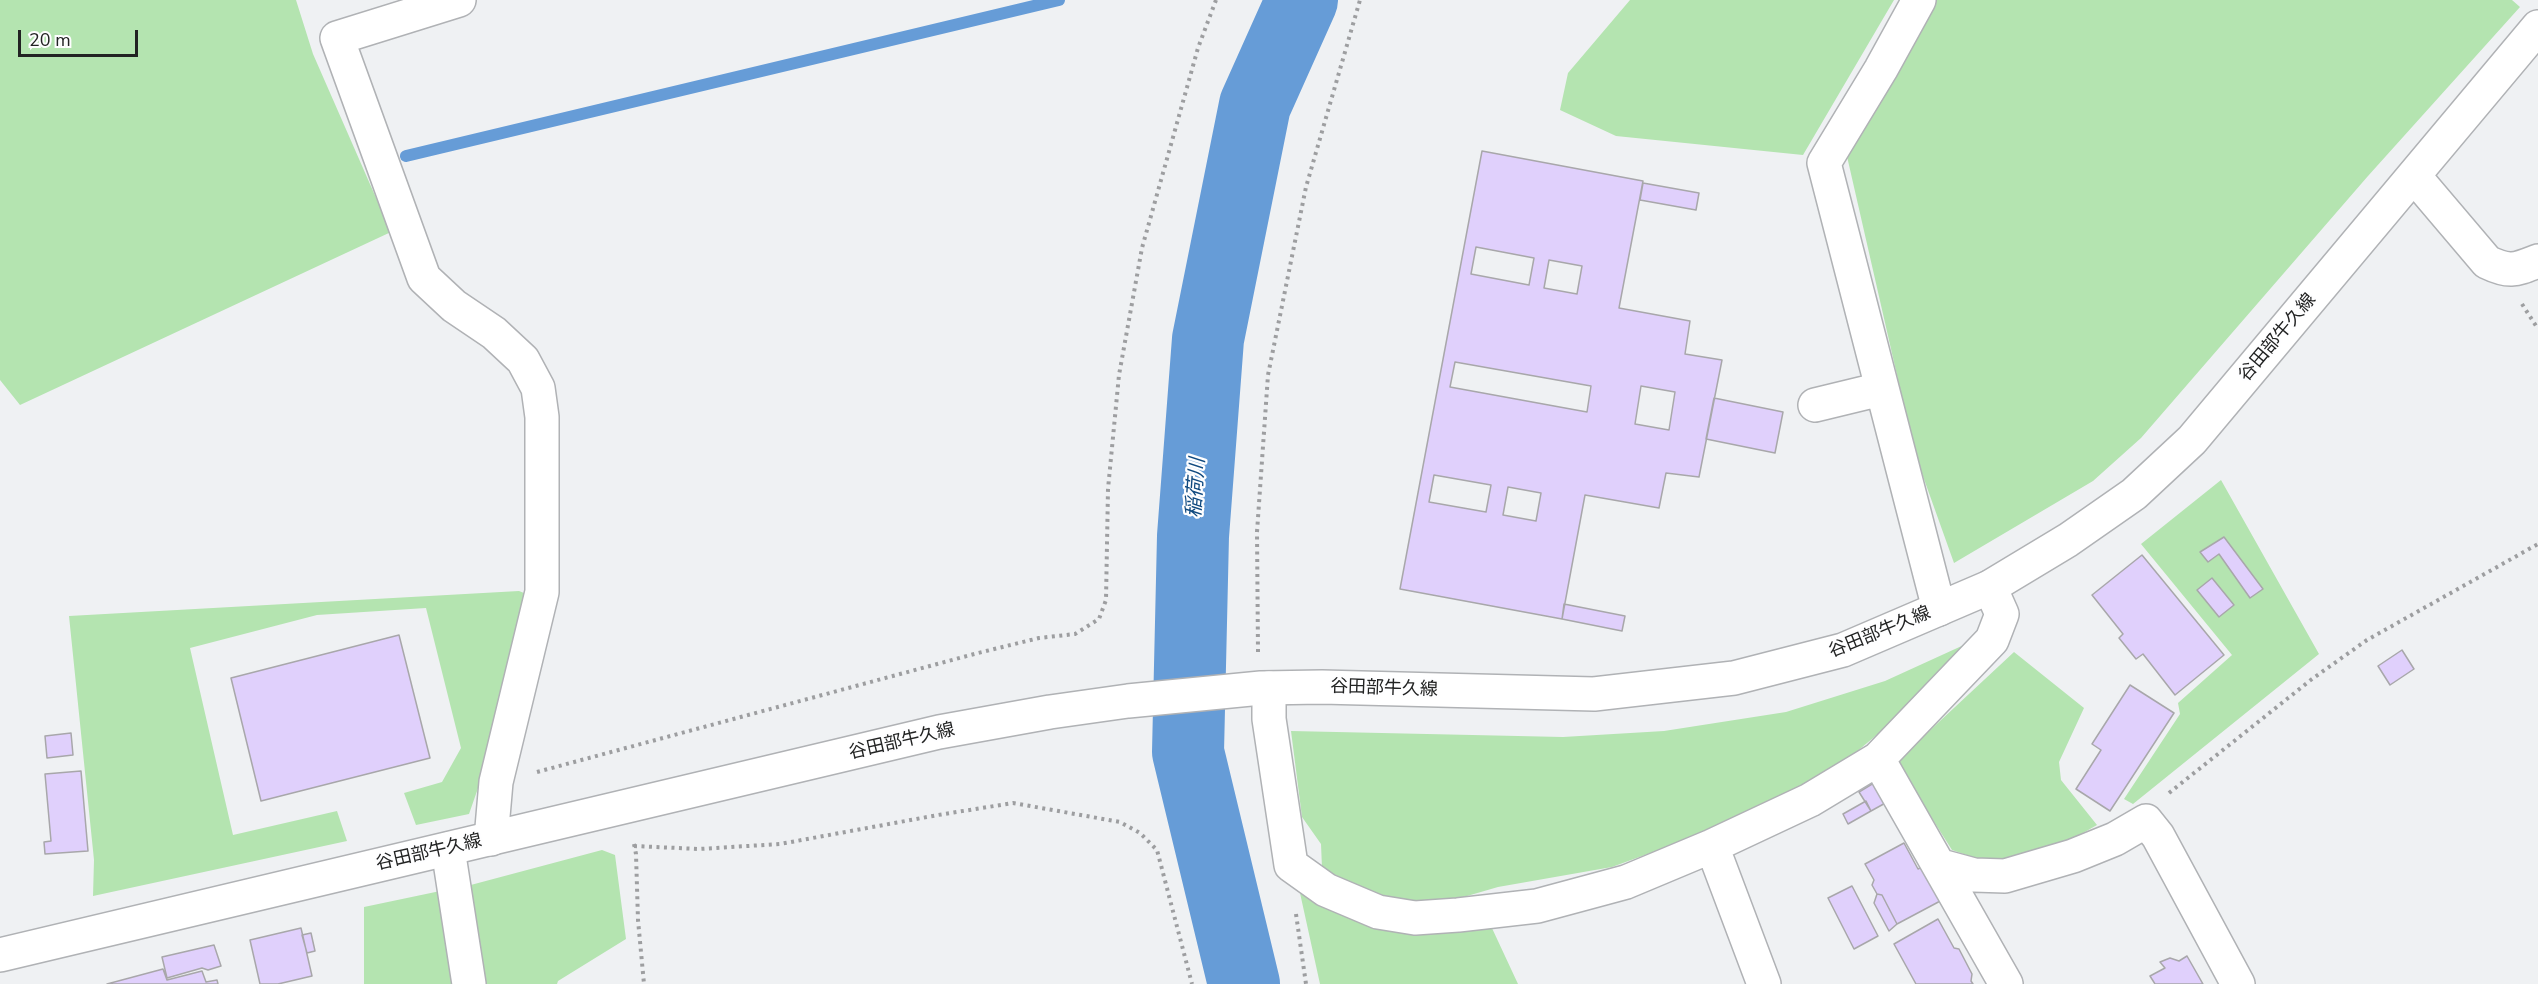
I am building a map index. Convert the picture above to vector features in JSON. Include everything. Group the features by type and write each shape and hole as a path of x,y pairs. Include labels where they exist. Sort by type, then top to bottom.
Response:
{"street":[{"path":"459,0 337,38 424,278 454,306 494,333 523,360 538,388 542,417 542,592 496,782 491,839"},
{"path":"1919,0 1881,69 1824,163 1939,609"},
{"name":"谷田部牛久線","path":"0,955 627,808 939,732 1050,712 1128,701 1260,689 1322,687 1594,694 1734,678 1844,651 1990,587 2068,540 2134,494 2192,440 2538,27"},
{"path":"2414,176 2487,262 2502,269 2515,271 2538,261"},
{"path":"1815,405 1881,389"},
{"path":"1260,689 1269,719 1291,865 1326,890 1378,912 1415,918 1537,906 1626,882 1712,846 1810,800 1878,759 1992,640 2002,614 1990,587"},
{"path":"1878,759 1941,866 2006,984"},
{"path":"1941,866 1974,875 2005,876 2073,856 2115,839 2146,821 2164,847 2238,984"},
{"path":"1712,846 1764,984"},
{"path":"448,849 469,984"}],"path":[{"path":"496,782 978,653 1039,638 1075,634 1099,620 1106,600 1108,489 1119,375 1142,248 1197,48 1215,0"},
{"path":"1260,689 1257,532 1268,375 1306,187 1360,0"},
{"path":"2146,821 2156,804 2312,679 2358,646 2538,544"},
{"path":"634,846 699,849 780,844 1013,803 1120,822 1140,833 1157,850 1192,984"},
{"path":"627,808 634,846 644,984"},
{"path":"1291,865 1306,984"}],"green space":[{"path":"0,0 296,0 313,54 391,232 20,405 0,380"},
{"path":"1630,0 1894,0 1803,155 1616,136 1560,110 1568,73"},
{"path":"1934,0 2512,0 2520,7 2368,176 2141,438 2093,481 1954,563 1915,454 1846,152"},
{"path":"2221,480 2319,654 2133,804 2124,799 2180,714 2178,703 2232,655 2141,544"},
{"path":"519,591 524,593 484,771 469,814 416,825 404,793 442,782 461,748 426,608 317,615 190,648 233,835 337,811 347,841 93,896 94,860 69,616"},
{"path":"1966,644 1935,682 1885,728 1812,789 1702,834 1612,867 1498,887 1443,903 1378,897 1322,868 1321,844 1302,817 1291,731 1563,737 1664,731 1786,712 1885,681"},
{"path":"2014,652 2084,708 2059,762 2061,780 2097,825 2055,849 1999,866 1952,850 1896,762"},
{"path":"602,850 615,855 626,939 558,981 557,984 480,984 467,886"},
{"path":"445,890 460,984 364,984 364,907"},
{"path":"1300,893 1329,906 1491,926 1518,984 1320,984"}],"building":[{"path":"1482,151 1643,181 1619,308 1690,321 1685,354 1722,360 1699,477 1666,473 1659,508 1585,495 1562,619 1400,589","holes":["1476,247 1534,258 1529,285 1471,274","1549,260 1582,266 1577,294 1544,288","1455,362 1591,386 1587,412 1450,387","1641,386 1675,392 1669,430 1635,424","1434,475 1491,485 1486,512 1429,502","1508,487 1541,493 1536,521 1503,515"]},
{"path":"1643,183 1699,193 1696,210 1640,200"},
{"path":"1714,398 1783,412 1775,453 1706,439"},
{"path":"2224,537 2263,589 2250,598 2219,554 2208,562 2200,552"},
{"path":"2142,555 2224,655 2175,695 2143,654 2136,659 2119,638 2123,634 2092,595"},
{"path":"2212,578 2234,605 2219,617 2197,590"},
{"path":"1564,604 1625,616 1622,631 1562,619"},
{"path":"399,635 430,758 261,801 231,678"},
{"path":"2402,650 2414,669 2390,685 2378,666"},
{"path":"2130,685 2174,713 2110,811 2076,789 2101,750 2092,744"},
{"path":"71,733 73,755 47,758 45,736"},
{"path":"81,771 88,851 45,854 44,842 51,841 45,774"},
{"path":"1877,781 1889,801 1871,811 1859,792"},
{"path":"1866,801 1871,811 1848,824 1843,814"},
{"path":"1904,843 1918,869 1926,865 1944,899 1897,924 1882,895 1877,894 1872,885 1874,880 1865,864"},
{"path":"1852,886 1878,936 1854,949 1828,898"},
{"path":"1877,894 1882,895 1897,924 1889,931 1874,903"},
{"path":"1938,919 1954,948 1959,949 1972,974 1973,984 1916,984 1894,944"},
{"path":"301,928 312,976 278,984 260,984 250,940"},
{"path":"311,933 315,951 307,953 302,935"},
{"path":"214,945 221,966 208,970 202,968 167,978 162,957"},
{"path":"2187,956 2203,984 2155,984 2150,976 2165,968 2160,962 2170,958 2179,961"},
{"path":"163,969 167,980 202,971 206,982 217,980 218,984 107,984"}],"waterway":[{"path":"406,156 1059,0"},
{"name":"稲荷川","path":"1244,984 1188,752 1193,536 1208,339 1255,105 1302,0"}]}
